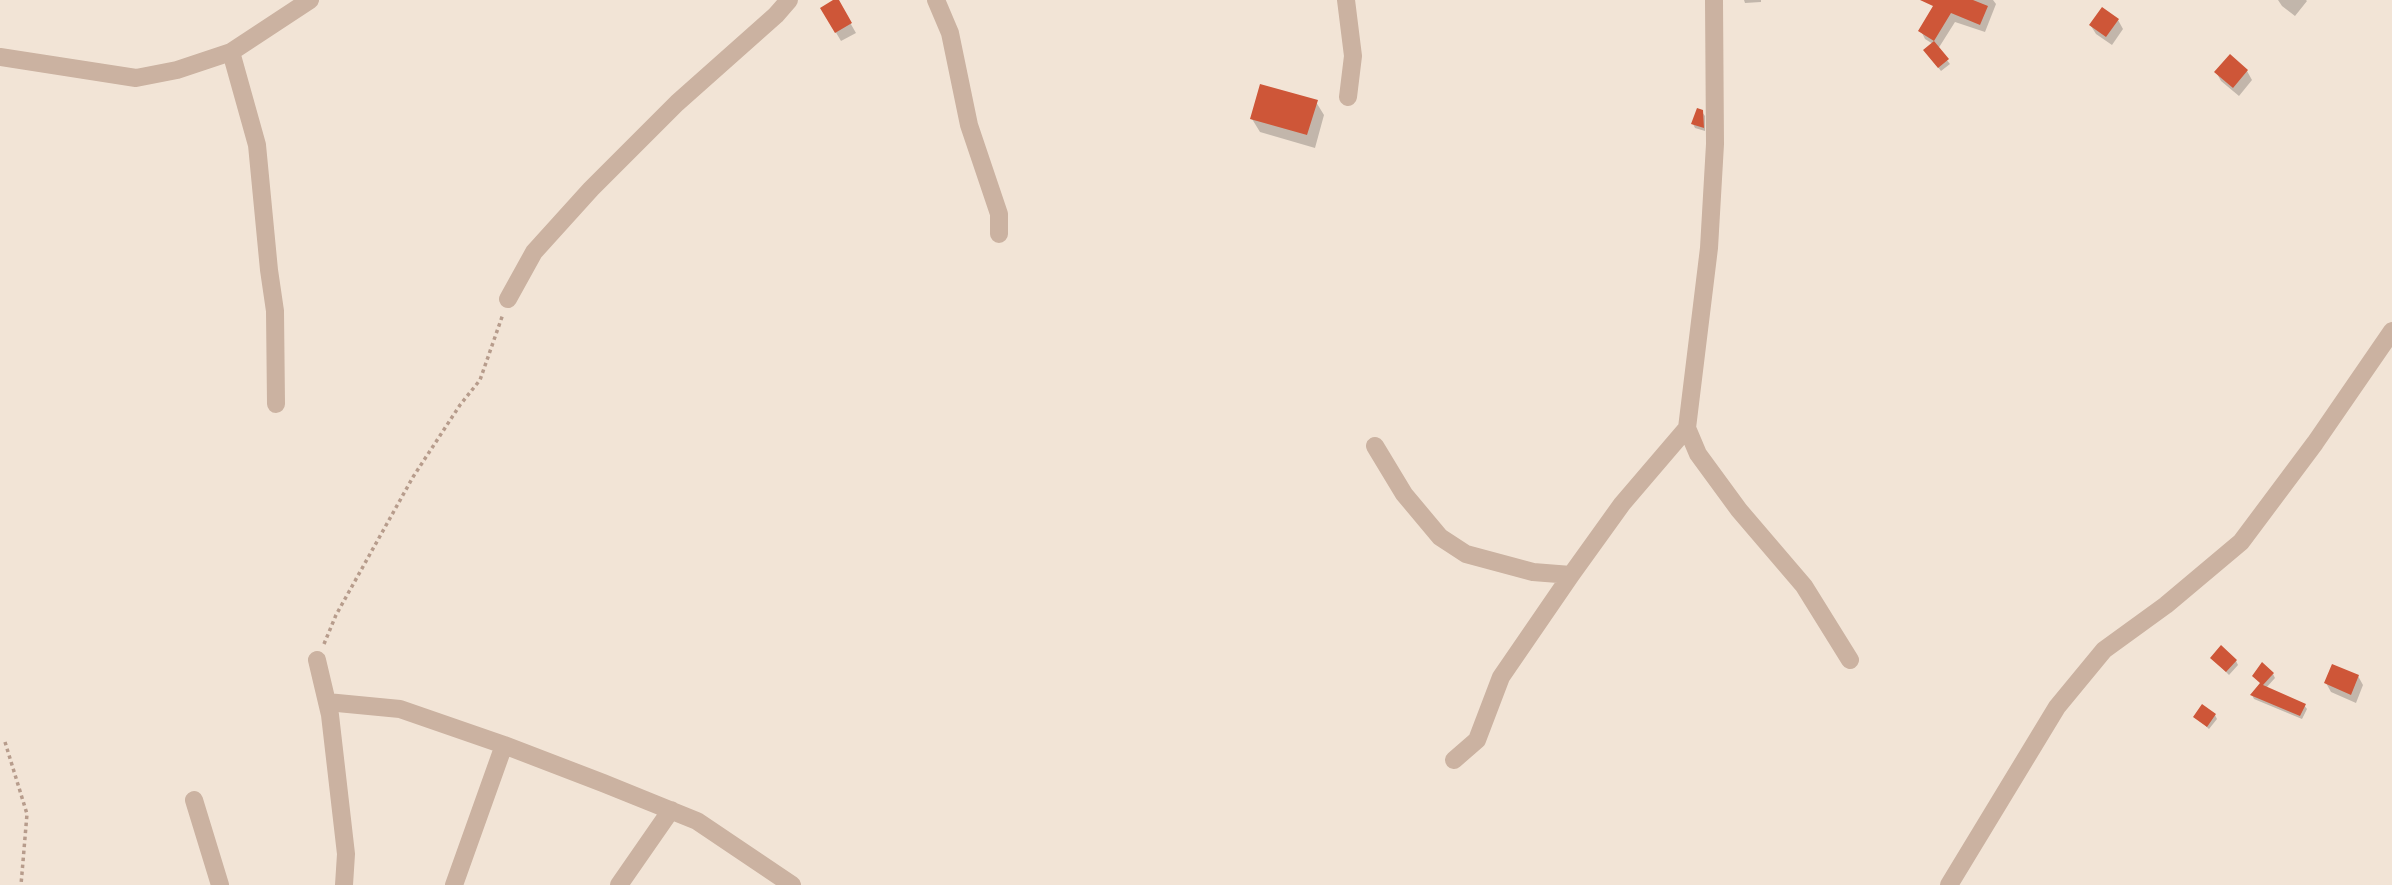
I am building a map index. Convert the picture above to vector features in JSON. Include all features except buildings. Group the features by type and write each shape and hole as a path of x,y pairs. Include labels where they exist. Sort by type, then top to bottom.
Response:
{"street":[{"path":"0,57 136,78 177,70 231,52 310,0"},
{"path":"508,299 534,252 591,189 677,103 776,15 789,0"},
{"path":"936,0 950,33 969,125 999,214 999,234"},
{"path":"1346,0 1353,56 1348,97"},
{"path":"1714,0 1716,144 1709,248 1687,428 1698,454 1739,510 1804,586 1850,660"},
{"path":"231,52 257,145 275,311 276,404"},
{"path":"1949,885 2057,708 2104,650 2166,605 2241,542 2315,443 2392,331"},
{"path":"1454,760 1478,740 1502,677 1571,575 1622,504 1687,428"},
{"path":"1375,446 1404,494 1440,537 1466,554 1533,572 1571,575"},
{"path":"317,660 327,702 346,854 344,885"},
{"path":"327,702 400,709 504,744 671,810 697,821 784,883"},
{"path":"454,885 504,744"},
{"path":"194,800 220,885"},
{"path":"619,885 671,810"}],"path":[{"path":"317,660 336,615 413,477 460,405 480,380 508,299"},
{"path":"5,742 27,814 21,885"}]}
